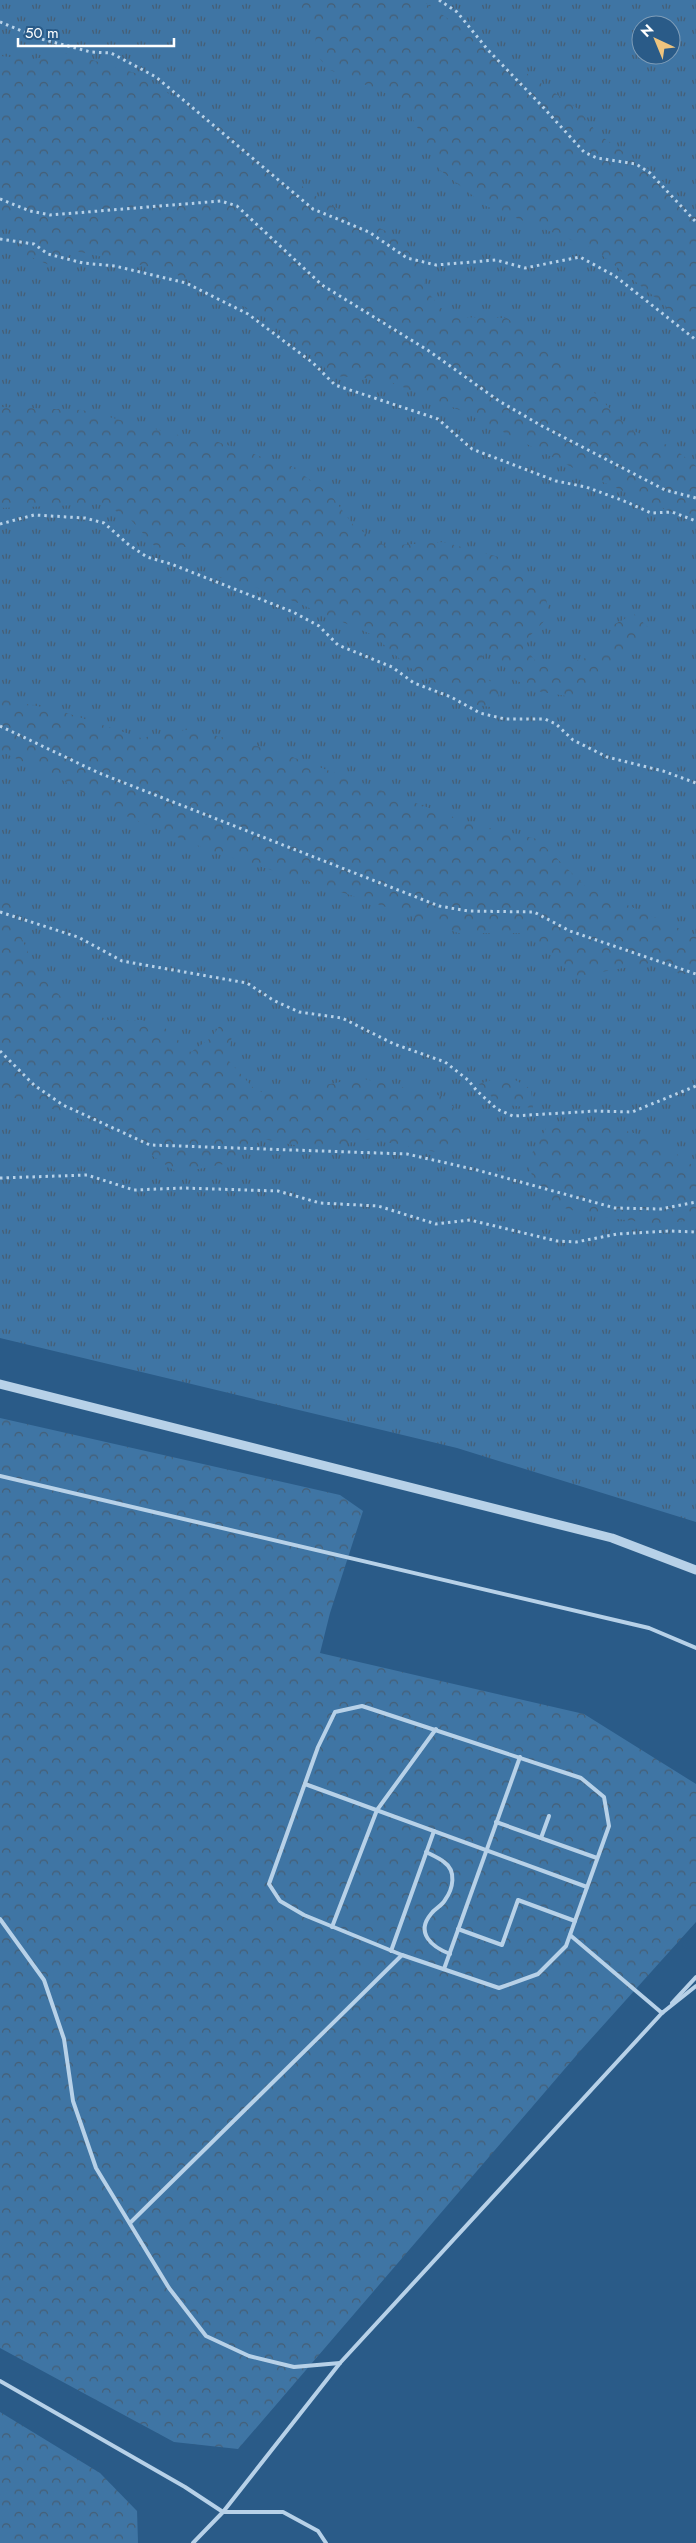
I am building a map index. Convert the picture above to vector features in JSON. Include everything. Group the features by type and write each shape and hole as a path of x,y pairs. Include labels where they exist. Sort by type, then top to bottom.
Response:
{"street":[{"path":"0,1384 612,1538 696,1570"}],"lane":[{"path":"0,1476 639,1626 696,1648"},
{"path":"362,1706 436,1729 581,1778 604,1797 609,1826 566,1946 538,1974 499,1988 391,1951 304,1915 280,1901 269,1884 318,1747 336,1712 362,1706"},
{"path":"332,1926 377,1810 436,1729"},
{"path":"444,1969 520,1757"},
{"path":"305,1784 587,1888"},
{"path":"541,1838 549,1816"},
{"path":"496,1822 597,1858"},
{"path":"391,1951 434,1831"},
{"path":"426,1852 445,1862 452,1874 452,1889 444,1902 433,1911 426,1921 425,1933 435,1948 450,1954"},
{"path":"458,1929 502,1945 518,1900 575,1921"},
{"path":"0,1920 44,1980 64,2039 73,2101 96,2168 169,2288 206,2336 249,2356 294,2367 340,2363"},
{"path":"570,1935 662,2013"},
{"path":"130,2223 402,1955"},
{"path":"193,2543 223,2512 340,2363 696,1976"},
{"path":"662,2013 696,1986"},
{"path":"0,2381 185,2487 223,2512 283,2512 318,2531 326,2543"}],"path":[{"path":"439,0 456,12 488,50 584,152 597,158 636,164 650,173 696,222"},
{"path":"0,22 41,39 91,52 111,53 156,77 313,209 369,232 408,258 436,265 496,260 525,268 580,257 615,276 696,340"},
{"path":"0,199 30,211 50,215 221,201 237,206 322,285 429,351 499,401 665,490 696,498"},
{"path":"0,239 34,244 48,254 84,263 115,266 186,283 248,314 313,363 334,385 438,419 472,449 548,478 624,501 651,513 672,512 696,521"},
{"path":"0,524 34,516 85,518 104,523 129,545 147,557 293,612 319,626 338,645 392,666 414,682 451,697 480,713 504,719 545,719 556,724 573,740 607,757 663,771 696,783"},
{"path":"0,726 99,773 439,906 468,911 534,912 570,932 696,974"},
{"path":"0,912 78,936 122,961 247,983 273,1000 299,1012 342,1018 394,1044 445,1062 468,1080 476,1091 497,1109 513,1116 596,1111 632,1112 689,1087 696,1086"},
{"path":"0,1051 34,1085 63,1105 150,1145 407,1154 477,1170 614,1208 661,1209 696,1202"},
{"path":"0,1178 87,1175 134,1190 183,1188 278,1191 320,1203 378,1206 436,1224 470,1220 557,1241 576,1242 618,1234 661,1231 696,1232"}],"green space":[{"path":"0,0 696,0 696,1522 457,1448 0,1338"},
{"path":"289,0 421,0 578,109 598,134 654,173 696,213 696,346 665,305 594,249 486,206 440,170 408,110 385,93 330,70 318,57 313,21"},
{"path":"69,53 138,74 216,124 324,202 392,234 424,268 424,288 449,317 507,318 570,368 631,430 672,447 696,466 696,513 680,516 591,477 462,411 383,379 333,376 315,357 265,317 169,271 75,251 54,267 26,255 14,228 0,220 0,56 33,59"},
{"path":"0,407 82,410 182,436 206,438 292,467 330,494 354,526 385,546 443,542 517,562 543,587 550,615 522,644 537,663 566,663 594,656 613,640 613,625 634,614 651,630 628,649 601,682 579,698 541,692 513,679 495,652 484,653 479,669 499,691 497,708 471,704 409,667 373,635 272,592 219,577 199,548 184,547 159,551 131,520 104,504 0,508"},
{"path":"0,699 58,710 141,738 190,729 276,751 472,824 537,839 585,886 696,936 696,974 680,974 651,963 574,977 541,944 521,933 458,933 369,901 211,851 114,811 64,781 0,751"},
{"path":"10,898 17,907 22,939 36,971 63,999 108,1020 142,1020 165,1028 191,1052 212,1037 224,1019 233,1028 228,1060 257,1092 305,1089 360,1078 441,1096 458,1111 463,1136 451,1155 370,1139 325,1147 299,1146 263,1139 229,1163 178,1173 127,1139 66,1113 15,1098 0,1106 0,906"},
{"path":"506,1075 531,1089 533,1108 499,1104 479,1084"},
{"path":"548,1125 607,1126 656,1139 696,1168 696,1217 665,1225 594,1216 557,1206 535,1183 527,1162"},
{"path":"0,1418 340,1495 363,1511 330,1613 320,1653 584,1714 696,1784 696,1922 581,2050 238,2449 174,2442 0,2348"},
{"path":"0,2412 100,2473 137,2511 138,2543 0,2543"}]}
